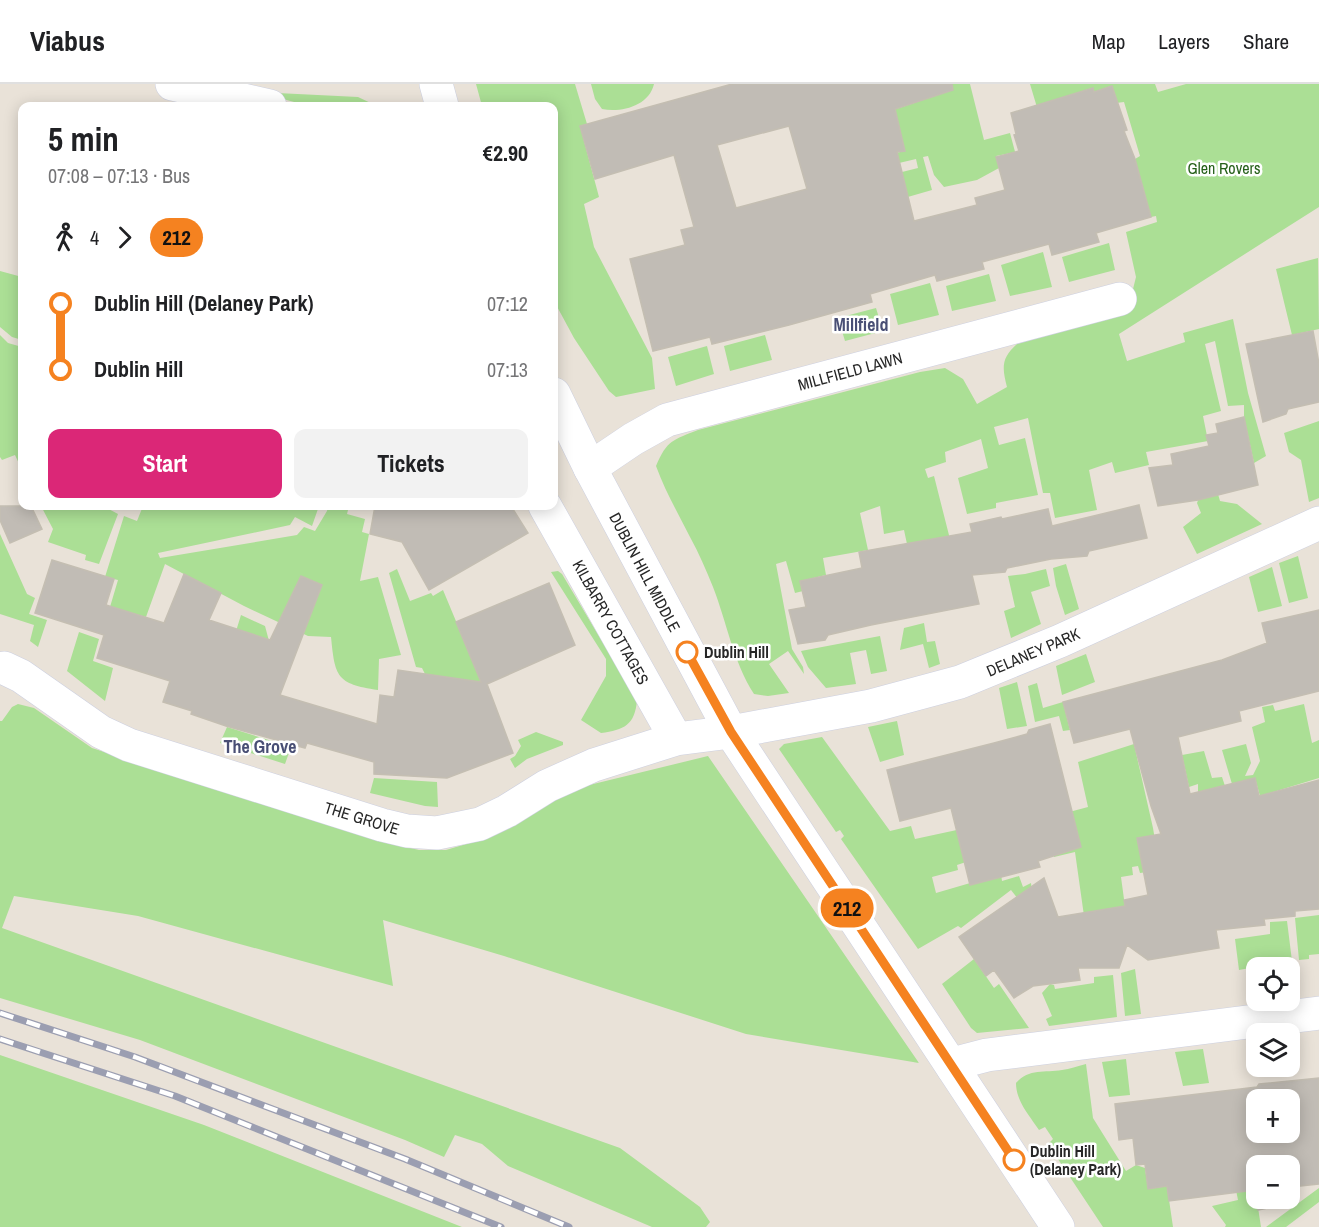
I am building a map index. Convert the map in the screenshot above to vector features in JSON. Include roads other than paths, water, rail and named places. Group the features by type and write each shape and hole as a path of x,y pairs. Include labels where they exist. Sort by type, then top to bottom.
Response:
{"street":[{"path":"172,84 252,102"},
{"path":"436,84 441,102"},
{"name":"MILLFIELD LAWN","path":"590,468 633,439 667,420 1120,299"},
{"name":"DUBLIN HILL MIDDLE","path":"558,402 590,468 731,732 1058,1227"},
{"name":"KILBARRY COTTAGES","path":"547,510 676,739"},
{"name":"DELANEY PARK","path":"731,732 871,706 960,682 1060,641 1319,523"},
{"name":"THE GROVE","path":"4,668 21,676 101,732 129,745 406,831 436,833 480,824 507,811 547,786 594,765 676,739 731,732"},
{"path":"953,1068 964,1061 987,1055 1319,1013"}],"railway":[{"path":"0,1013 135,1057 405,1159 569,1227"},
{"path":"0,1039 175,1096 501,1227"}],"place":[{"name":"Dublin Hill","path":"687,652"},
{"name":"Dublin Hill (Delaney Park)","path":"1014,1160"}],"district":[{"name":"Millfield","path":"861,324"},
{"name":"The Grove","path":"260,746"}],"park label":[{"name":"Glen Rovers","path":"1224,168"}]}
